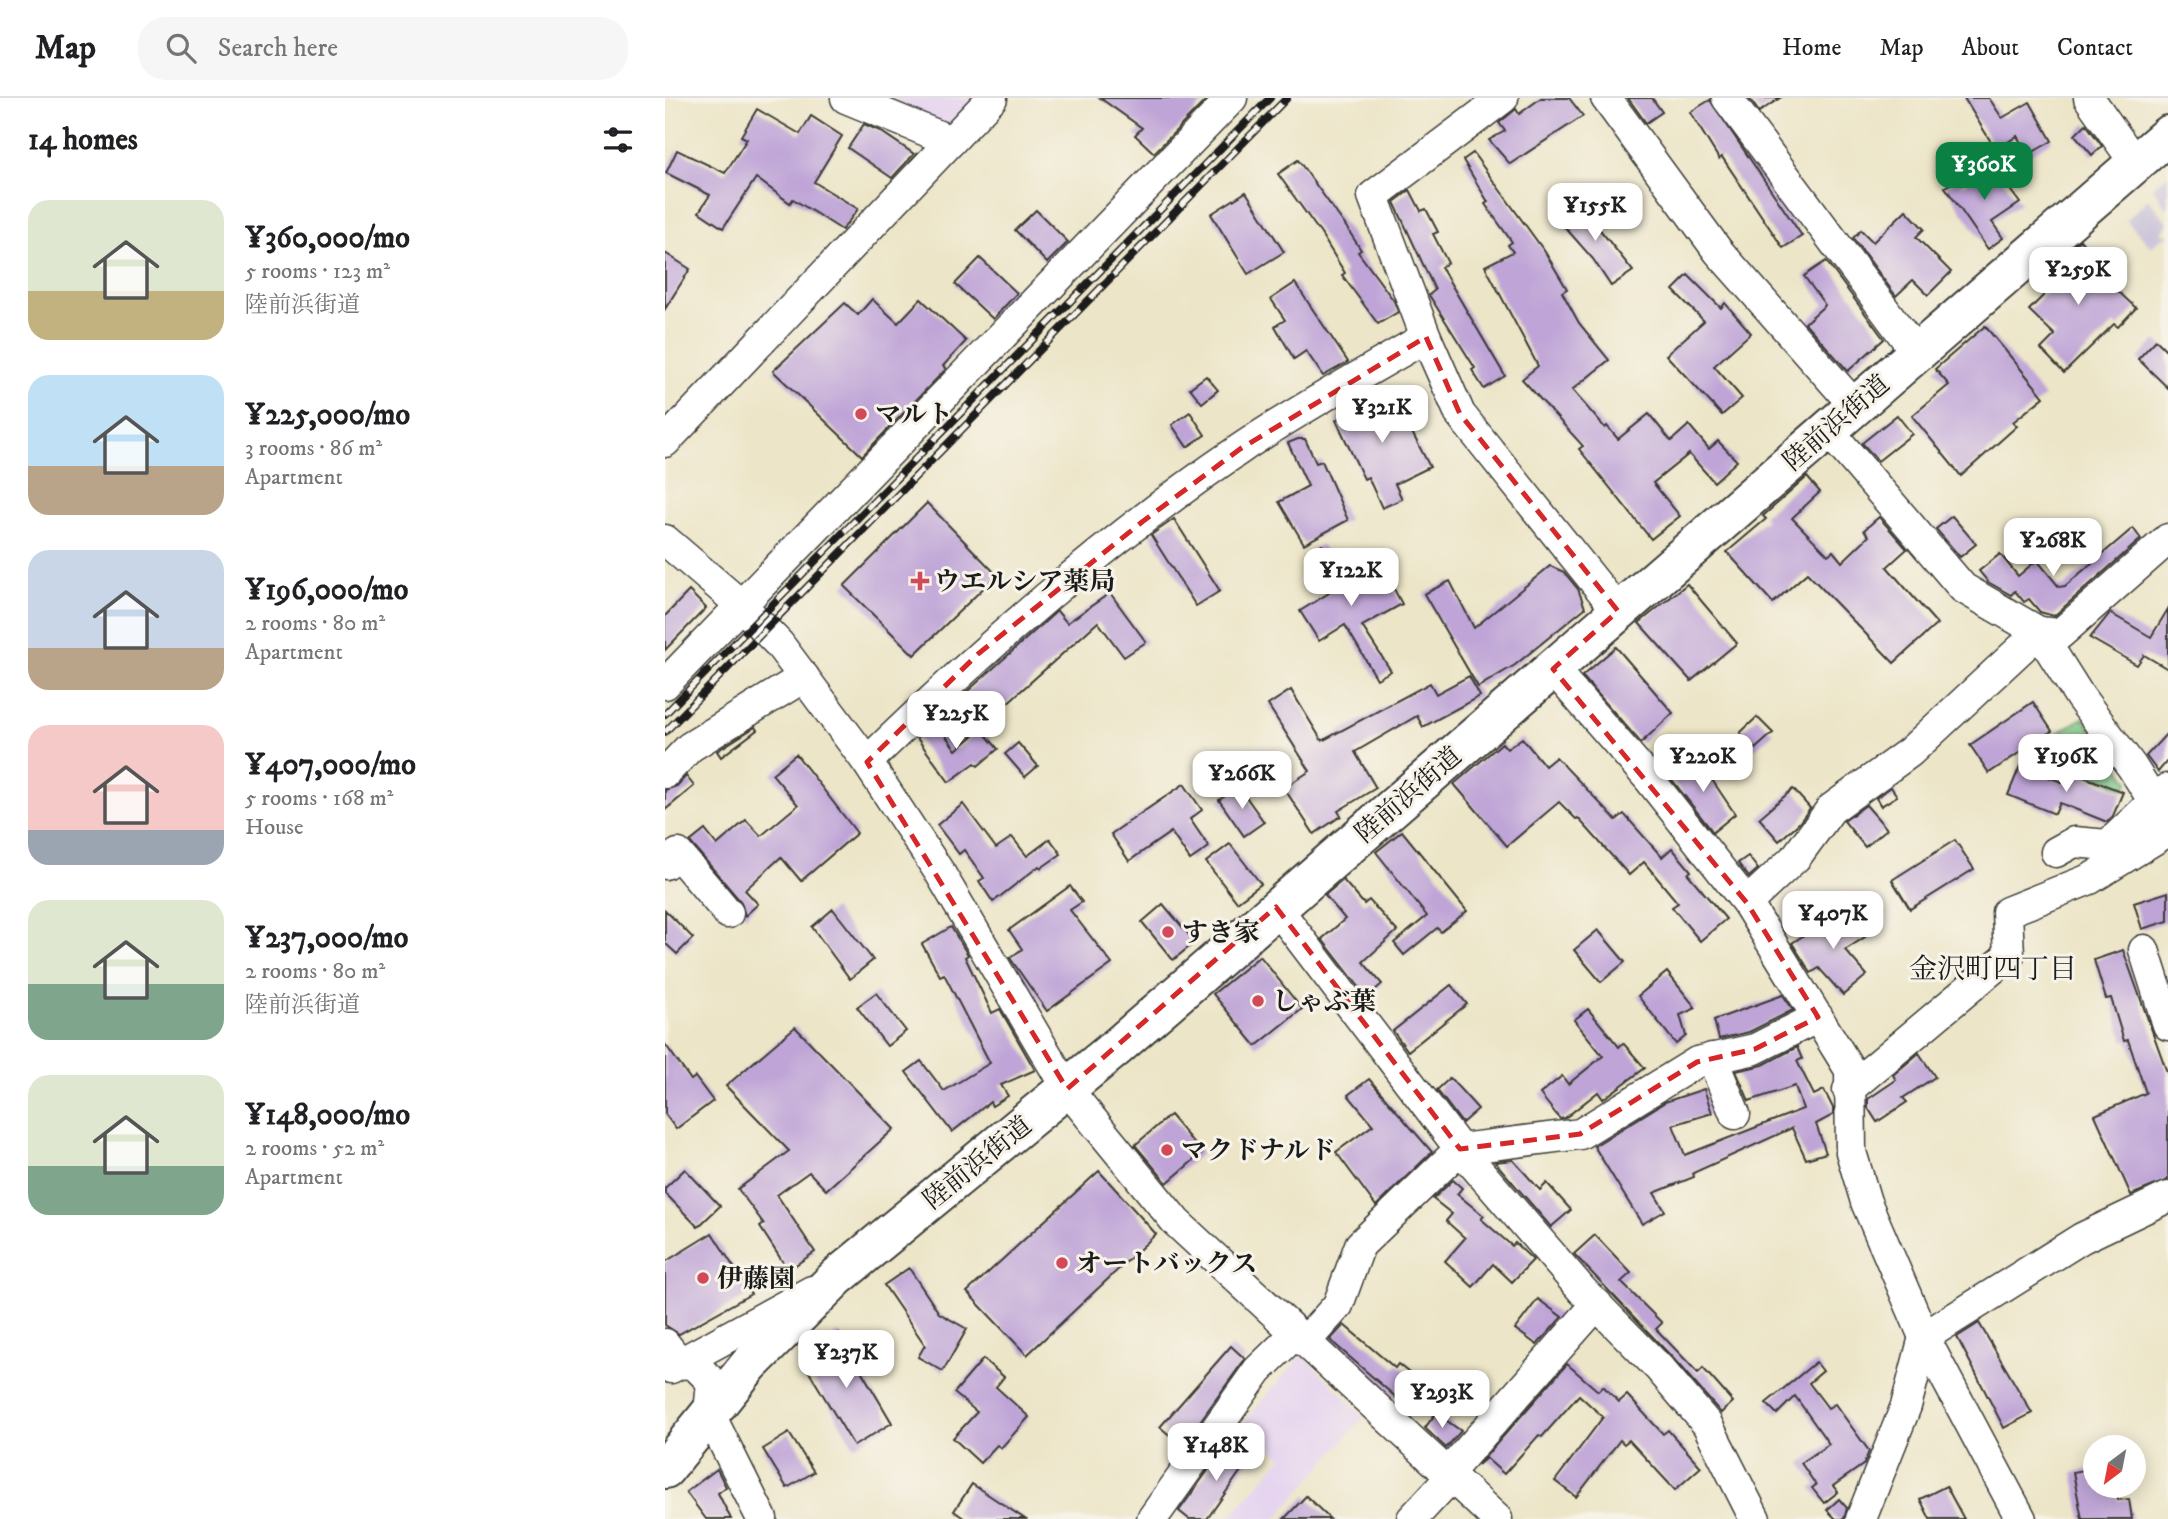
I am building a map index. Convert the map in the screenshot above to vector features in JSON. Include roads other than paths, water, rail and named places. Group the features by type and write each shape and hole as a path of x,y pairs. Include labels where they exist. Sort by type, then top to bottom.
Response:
{"highway":[{"name":"陸前浜街道","path":"665,1469 709,1413 783,1328 837,1278 1067,1088 2168,135"}],"street":[{"path":"846,98 951,141"},
{"path":"665,442 992,98"},
{"path":"665,684 1232,98"},
{"path":"1503,98 1373,196 1426,337 1460,414 1618,611"},
{"path":"1607,98 1963,588 2039,632 2060,634 2168,539"},
{"path":"1727,98 1916,352"},
{"path":"2089,98 2136,163"},
{"path":"867,762 978,654 1142,522 1241,449 1426,337"},
{"path":"665,540 741,605 779,644 804,677 867,762 940,873 1067,1088 1176,1222 1499,1518"},
{"path":"2039,632 2080,697 2163,804 2108,845 2074,842 2056,852"},
{"path":"1747,904 1796,857 1831,809 1910,752 2039,632"},
{"path":"1553,669 1650,780 1747,904 1850,1070 1848,1090 1853,1115 1851,1152 1866,1202 1924,1337 2021,1519"},
{"path":"665,773 690,747 804,677"},
{"path":"1848,1090 2009,955 2007,912 2090,879 2168,831"},
{"path":"668,857 678,854 728,913"},
{"path":"1276,907 1460,1149 1707,1424 1755,1519"},
{"path":"2144,950 2168,1025"},
{"path":"1152,1519 1258,1370 1338,1305 1360,1245 1460,1149 1580,1134 1697,1062 1755,1049 1818,1017"},
{"path":"1712,1058 1733,1115"},
{"path":"1861,1519 1902,1419 1924,1337 2082,1238 2168,1198"},
{"path":"670,1360 837,1278"},
{"path":"1412,1519 1597,1304"},
{"path":"670,1360 695,1365 712,1382 709,1413 762,1519"}],"railway":[{"path":"665,714 1270,98"},
{"path":"665,732 1287,98"}],"place":[{"name":"マルト","path":"861,414"},
{"name":"ウエルシア薬局","path":"920,581"},
{"name":"すき家","path":"1168,932"},
{"name":"しゃぶ葉","path":"1258,1001"},
{"name":"マクドナルド","path":"1167,1150"},
{"name":"オートバックス","path":"1062,1263"},
{"name":"伊藤園","path":"703,1278"}],"district":[{"name":"金沢町四丁目","path":"1993,968"}]}
